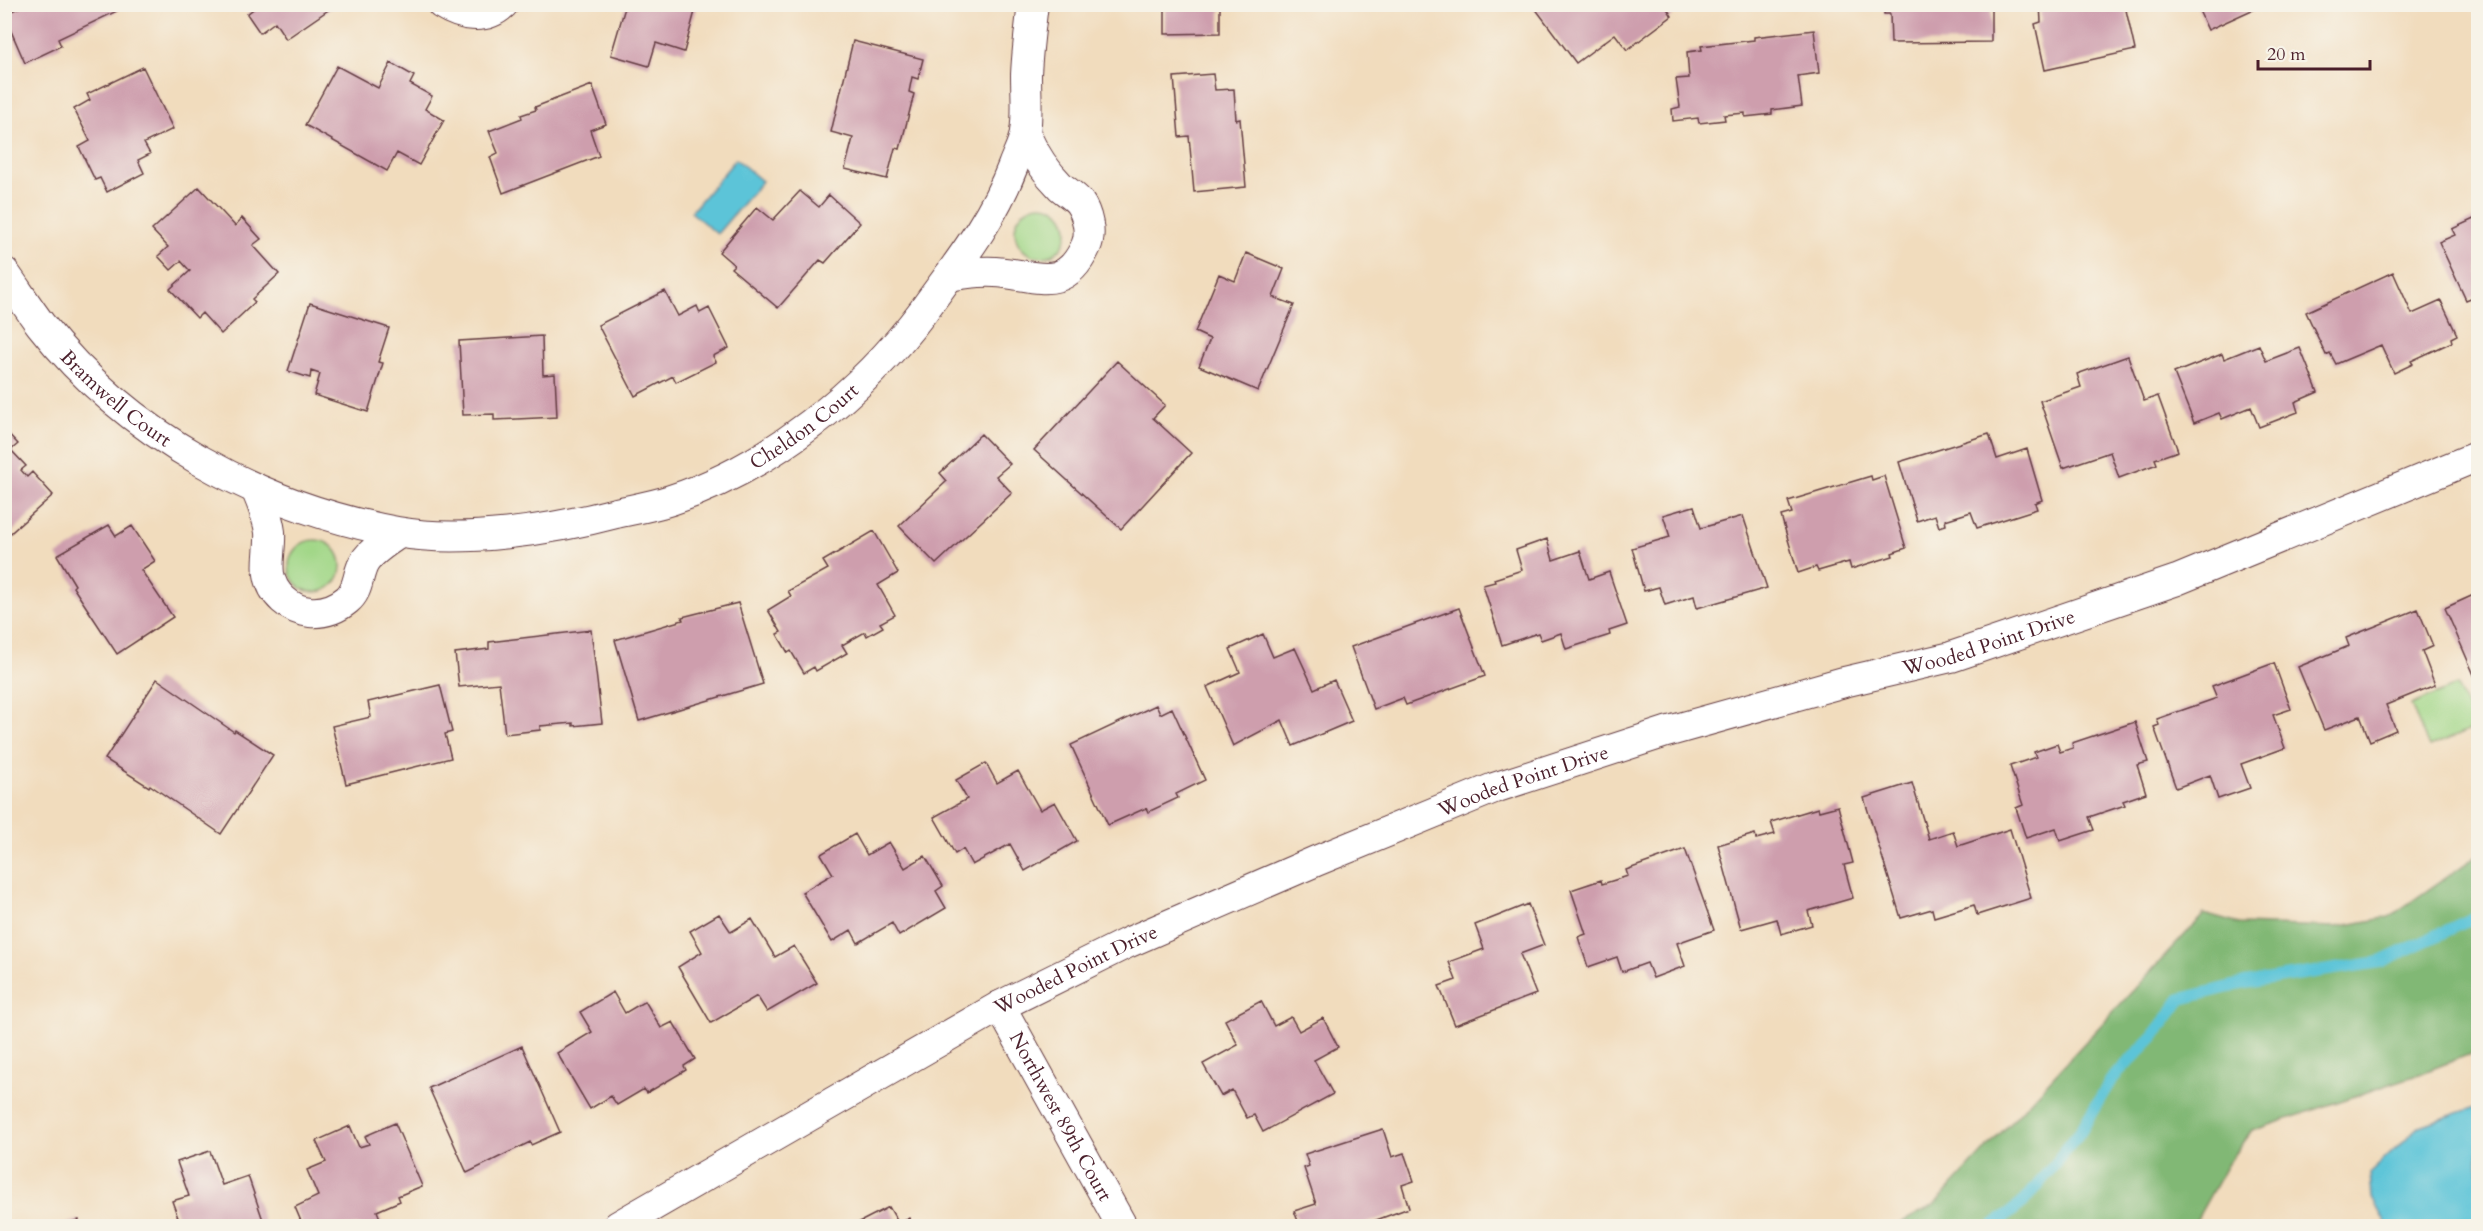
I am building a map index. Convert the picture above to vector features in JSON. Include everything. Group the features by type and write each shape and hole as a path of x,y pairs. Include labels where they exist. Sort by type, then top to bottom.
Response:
{"street":[{"path":"442,4 456,12 471,16 485,14 503,4"},
{"name":"Cheldon Court","path":"617,513 672,500 738,470 801,431 855,387 904,337 970,249 995,210 1025,134 1026,71 1033,4"},
{"name":"Cheldon Court","path":"949,276 996,272 1041,280 1061,275 1078,262 1088,242 1088,222 1079,202 1047,172 1034,154 1025,134"},
{"name":"Bramwell Court","path":"4,272 43,327 93,381 144,424 209,466 256,489 322,512 399,532 449,535 501,533 571,525 617,513"},
{"name":"Wooded Point Drive","path":"618,1227 1000,1006 1127,943 1494,788 1666,732 1844,682 1951,657 2177,580 2478,456"},
{"path":"256,489 266,510 270,533 269,573 275,590 286,603 302,611 319,613 336,608 350,597 359,582 362,565 399,532"},
{"name":"Northwest 89th Court","path":"1000,1006 1122,1227"}],"green space":[{"path":"1036,205 1046,205 1060,212 1067,231 1060,250 1046,257 1036,257 1026,253 1019,246 1015,236 1015,226 1019,216 1026,209"},
{"path":"315,540 325,542 333,548 339,556 341,566 339,576 333,584 325,590 315,592 305,590 297,584 291,576 289,566 291,556 297,548 305,542"},
{"path":"2457,685 2475,728 2429,747 2411,705"},
{"path":"2478,855 2478,1051 2417,1075 2252,1131 2227,1165 2193,1226 1895,1226 1934,1205 2204,914 2239,924 2336,927 2389,917"}],"water":[{"path":"736,159 762,181 717,234 691,212"},
{"path":"2478,1106 2478,1226 2387,1226 2372,1198 2370,1173 2420,1126"}],"building":[{"path":"26,4 114,4 117,11 58,39 61,46 25,63 4,15"},
{"path":"260,4 337,4 286,39 275,22 260,33 247,14"},
{"path":"626,4 697,4 684,52 656,43 649,66 611,55"},
{"path":"1165,4 1220,4 1220,33 1165,34"},
{"path":"1532,4 1664,4 1672,16 1627,50 1615,34 1576,63"},
{"path":"1884,4 1991,4 1991,42 1891,43 1890,14 1884,14"},
{"path":"2040,4 2145,4 2126,10 2135,50 2045,70 2035,24 2041,22"},
{"path":"2196,4 2265,4 2208,30"},
{"path":"1814,30 1819,73 1798,76 1802,106 1772,110 1772,114 1745,117 1745,113 1724,115 1725,120 1699,123 1698,118 1673,121 1672,109 1680,107 1676,79 1689,78 1687,52 1702,50 1701,46"},
{"path":"853,41 923,59 918,79 912,77 909,92 914,94 900,149 895,148 887,179 845,169 853,138 831,132"},
{"path":"391,63 414,76 410,84 432,96 425,109 444,120 419,165 397,153 387,171 305,125 337,66 378,88"},
{"path":"143,67 173,129 144,143 150,154 138,160 144,173 107,192 100,178 95,180 79,147 90,141 74,109 90,100 87,94"},
{"path":"1213,74 1215,90 1234,89 1236,120 1240,119 1246,187 1194,192 1189,136 1179,137 1174,77"},
{"path":"592,85 606,124 590,130 599,156 503,193 490,157 498,153 489,131 522,118 521,115 536,110 535,107"},
{"path":"199,187 235,226 242,218 261,239 253,245 279,274 252,299 255,302 221,334 202,313 197,318 170,289 190,271 181,261 171,270 158,256 168,247 152,230"},
{"path":"800,191 819,207 829,195 860,223 825,263 820,260 778,308 731,268 734,265 719,252 757,207 773,220"},
{"path":"2478,217 2478,295 2466,300 2439,242 2455,235 2452,229"},
{"path":"1246,253 1284,269 1273,297 1294,305 1258,391 1199,366 1210,339 1195,332 1219,274 1235,281"},
{"path":"2393,272 2412,314 2441,301 2457,335 2451,338 2452,342 2411,361 2413,364 2394,373 2381,345 2336,364 2330,353 2326,355 2306,312"},
{"path":"665,291 678,316 697,306 700,313 709,308 729,348 713,356 716,362 676,382 673,376 635,396 598,325"},
{"path":"310,303 389,328 378,362 383,363 368,412 314,395 320,374 311,371 310,378 288,371"},
{"path":"542,336 543,375 555,374 557,417 494,420 494,414 463,415 459,341"},
{"path":"2259,345 2266,361 2300,348 2318,392 2295,402 2298,412 2259,427 2251,407 2222,419 2219,413 2194,423 2174,373 2222,354 2224,359"},
{"path":"2128,356 2144,401 2158,396 2178,451 2155,459 2157,464 2119,478 2110,452 2063,468 2040,401 2081,387 2077,374"},
{"path":"1117,361 1165,405 1153,418 1191,453 1121,529 1034,450"},
{"path":"4,429 18,444 11,450 26,466 21,470 27,477 32,472 53,495 4,539"},
{"path":"981,434 1010,464 996,476 1012,493 936,564 899,526 947,481 940,473"},
{"path":"1989,434 1997,459 2027,449 2042,500 2035,503 2037,509 1977,528 1971,512 1945,520 1946,525 1939,527 1935,515 1917,521 1899,462"},
{"path":"1871,476 1872,480 1884,476 1906,548 1892,553 1893,556 1851,569 1849,562 1818,571 1816,567 1798,573 1781,516 1792,513 1788,501"},
{"path":"1694,506 1701,528 1743,516 1767,588 1697,608 1694,596 1665,605 1659,587 1644,591 1632,548 1670,537 1663,515"},
{"path":"109,525 116,536 132,526 155,561 141,570 173,617 117,654 73,587 75,585 57,555"},
{"path":"874,531 898,573 878,585 895,615 880,623 883,627 867,636 865,632 842,645 847,653 816,671 814,667 804,673 791,651 788,653 777,634 781,632 768,610 791,596 788,591 828,569 823,561"},
{"path":"1547,539 1553,560 1580,551 1589,579 1609,572 1627,625 1609,631 1610,635 1566,649 1561,633 1541,640 1538,633 1502,645 1483,585 1522,570 1516,550"},
{"path":"2478,593 2478,684 2445,608"},
{"path":"738,603 763,684 639,721 615,640 683,620 682,617"},
{"path":"1459,608 1485,676 1406,705 1403,698 1374,709 1351,647"},
{"path":"2418,609 2433,646 2422,651 2435,685 2386,705 2396,730 2370,741 2360,716 2324,730 2298,667 2349,646 2346,638"},
{"path":"591,630 602,723 540,726 540,730 505,734 499,683 459,687 455,653 489,649 489,642"},
{"path":"1263,634 1273,657 1295,648 1314,689 1334,680 1352,721 1293,746 1282,720 1233,746 1207,687 1240,672 1230,649"},
{"path":"2274,663 2291,709 2273,715 2285,748 2241,764 2250,788 2218,799 2210,775 2176,788 2154,727 2159,725 2157,719 2217,698 2212,686"},
{"path":"157,679 234,732 235,730 273,755 221,834 150,785 149,787 105,759"},
{"path":"440,685 452,732 445,734 451,758 346,784 332,726 371,717 368,702"},
{"path":"1156,705 1160,714 1172,708 1205,780 1176,794 1178,798 1148,812 1146,808 1108,825 1071,745"},
{"path":"2135,722 2148,762 2137,765 2146,793 2123,801 2125,805 2089,817 2094,830 2060,841 2056,828 2026,838 2016,808 2023,805 2010,766 2036,757 2034,752 2057,744 2060,752 2073,748 2072,743"},
{"path":"986,763 997,783 1018,771 1040,810 1055,802 1077,841 1025,871 1010,844 972,865 963,849 955,854 934,817 967,799 956,780"},
{"path":"1912,783 1929,839 1953,831 1958,846 2010,829 2031,898 1977,915 1974,905 1934,917 1932,909 1901,918 1864,798"},
{"path":"1838,806 1853,863 1844,865 1853,898 1808,911 1812,925 1781,934 1777,919 1741,929 1718,845 1755,834 1756,839 1775,834 1771,822 1818,808 1819,811"},
{"path":"855,834 867,855 889,842 905,868 925,856 943,886 936,891 946,908 899,936 892,923 858,943 851,930 832,942 802,892 833,874 821,854"},
{"path":"1685,849 1714,930 1677,943 1685,966 1653,978 1647,963 1622,972 1617,957 1588,967 1578,937 1586,934 1571,890 1601,880 1602,884 1628,876 1626,870"},
{"path":"1528,904 1544,945 1520,954 1536,994 1455,1025 1439,986 1456,980 1449,962 1484,949 1475,925"},
{"path":"719,914 731,932 752,919 775,957 794,946 817,983 767,1012 757,996 711,1023 678,967 702,952 690,931"},
{"path":"613,992 625,1013 645,1001 661,1028 673,1022 695,1059 684,1066 686,1070 647,1093 644,1089 617,1105 611,1096 590,1109 557,1053 592,1032 580,1012"},
{"path":"1261,1001 1274,1026 1291,1017 1299,1031 1323,1018 1338,1047 1314,1060 1333,1094 1263,1132 1254,1115 1247,1118 1232,1090 1221,1096 1203,1064 1238,1045 1225,1020"},
{"path":"522,1046 560,1132 531,1145 530,1142 467,1173 429,1088"},
{"path":"395,1123 422,1186 398,1196 400,1201 377,1211 382,1223 375,1226 303,1226 295,1207 318,1196 307,1170 326,1162 316,1141 350,1126 359,1147 369,1144 365,1136"},
{"path":"1383,1129 1392,1157 1404,1153 1414,1181 1402,1185 1409,1208 1360,1226 1300,1226 1294,1211 1316,1204 1304,1168 1309,1166 1305,1154"},
{"path":"210,1151 222,1185 248,1176 265,1226 181,1226 172,1201 189,1196 177,1162"},
{"path":"889,1207 899,1224 909,1218 914,1226 852,1226"},
{"path":"79,1220 81,1226 58,1226"}],"waterway":[{"path":"1993,1226 2025,1201 2080,1132 2111,1080 2154,1036 2181,999 2245,983 2380,962 2478,916"}]}
